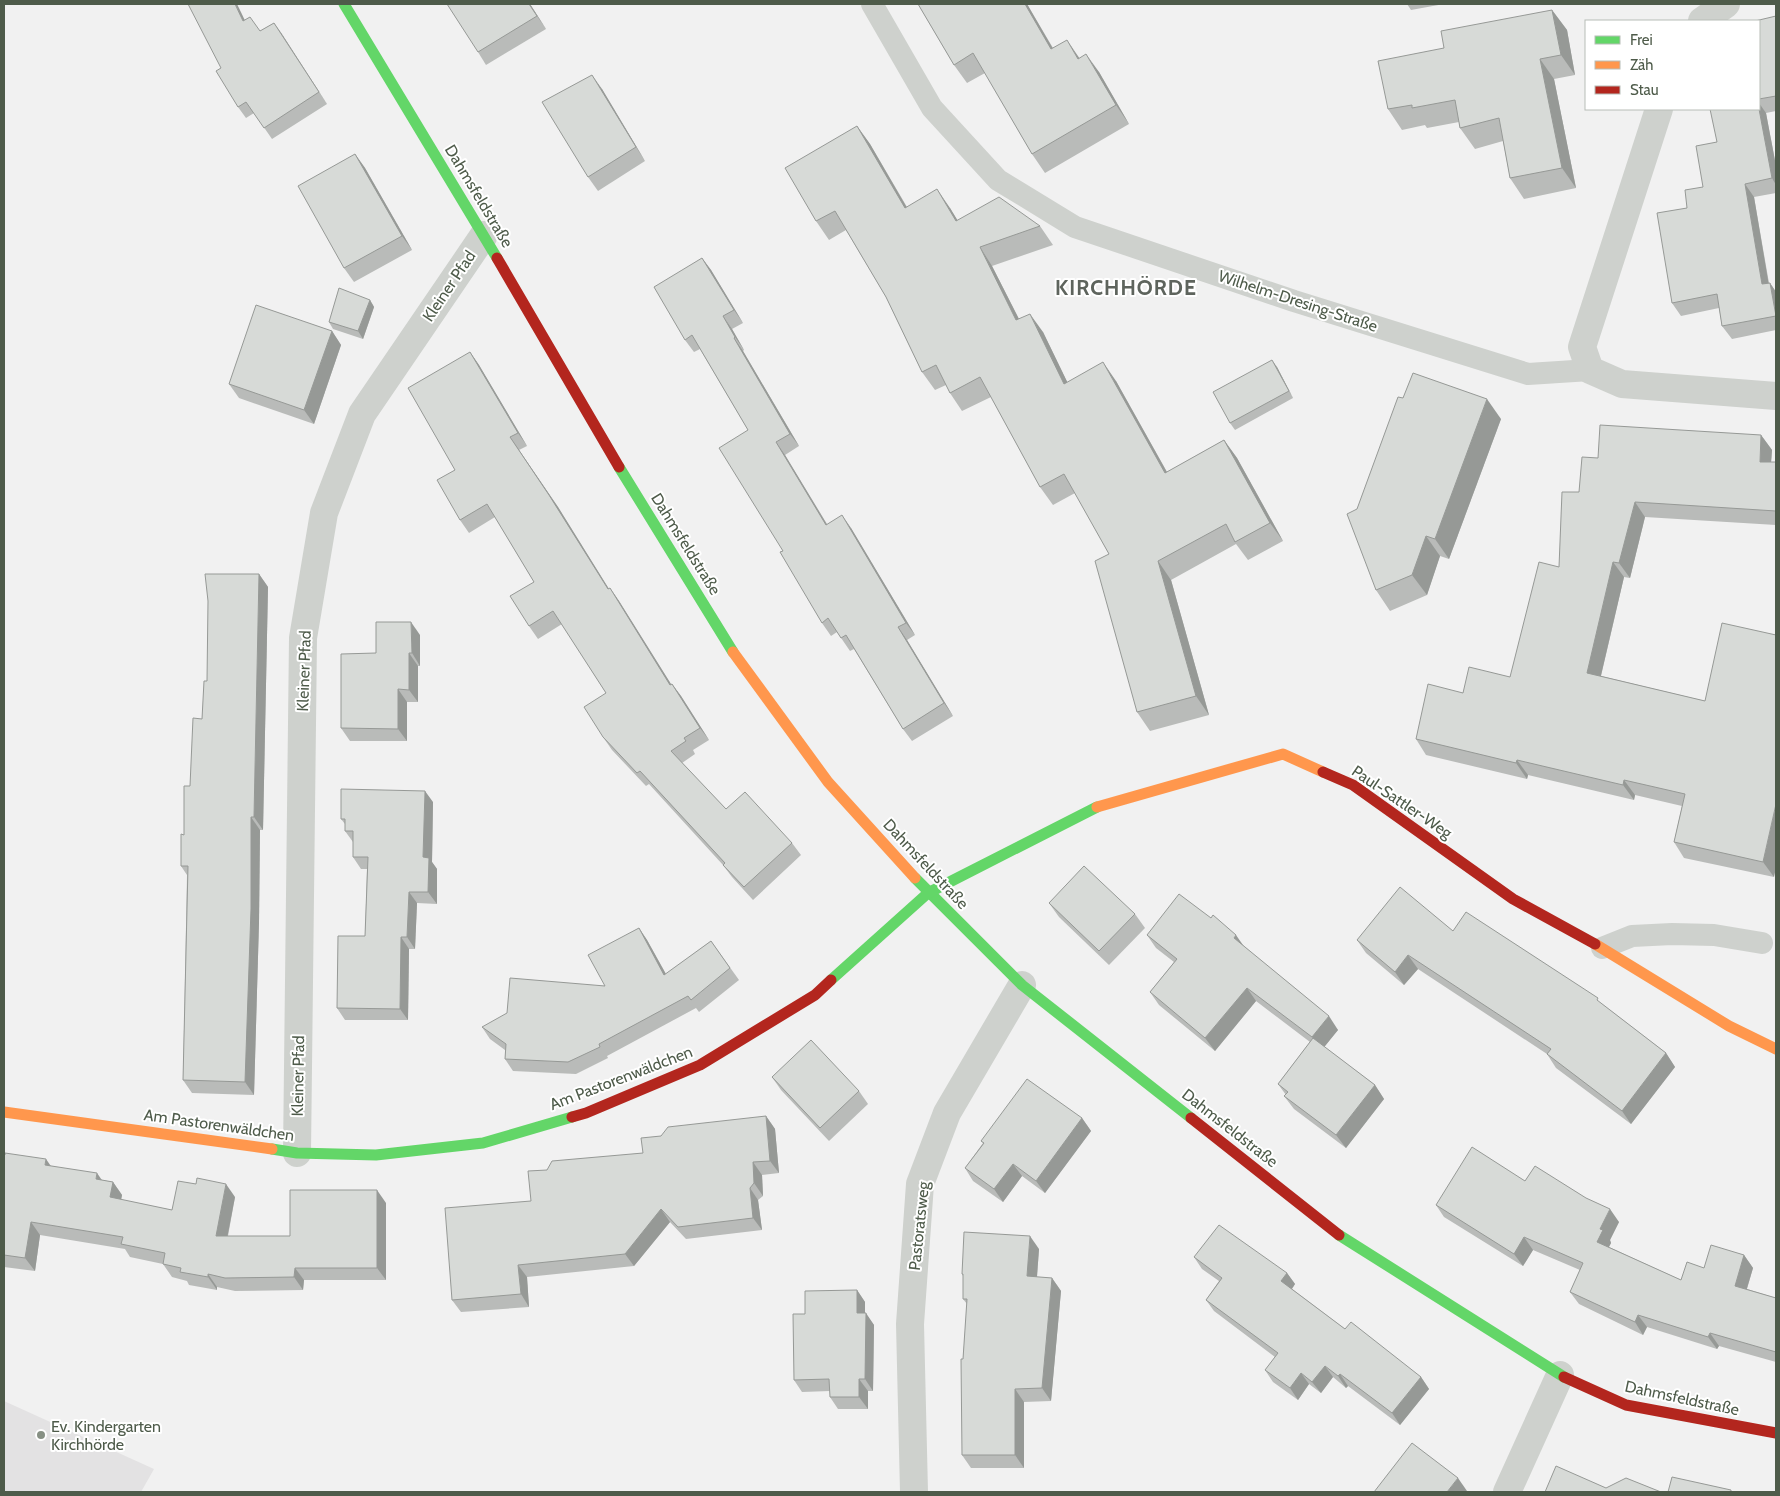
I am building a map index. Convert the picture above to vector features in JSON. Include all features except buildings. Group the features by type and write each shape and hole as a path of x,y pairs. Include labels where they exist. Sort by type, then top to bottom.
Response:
{"street":[{"name":"Dahmsfeldstraße","path":"344,4 484,235 623,474 738,660 828,782 928,893 1022,985 1347,1240 1560,1375 1626,1405 1776,1433"},
{"path":"1703,20 1726,4"},
{"path":"1590,370 1582,348 1659,110"},
{"name":"Kleiner Pfad","path":"297,1153 303,638 324,514 362,414 484,235"},
{"name":"Wilhelm-Dresing-Straße","path":"1590,370 1622,384 1776,396"},
{"name":"Paul-Sattler-Weg","path":"928,893 1096,807 1283,754 1354,785 1513,898 1602,948 1729,1026 1776,1049"},
{"name":"Am Pastorenwäldchen","path":"4,1112 297,1153 376,1155 483,1143 586,1113 700,1065 815,995 928,893"},
{"name":"Pastoratsweg","path":"914,1492 910,1324 920,1184 947,1113 1022,985"},
{"path":"1507,1492 1560,1375"}],"lane":[{"name":"Wilhelm-Dresing-Straße","path":"872,4 932,108 998,180 1075,227 1294,301 1528,374 1590,370"},
{"path":"1602,948 1632,936 1672,934 1714,935 1762,943"}],"shaded area":[{"name":"Ev. Kindergarten Kirchhörde","path":"4,1401 154,1469 141,1492 4,1492"}],"traffic: fast":[{"path":"344,4 497,258"},
{"path":"619,467 733,652"},
{"path":"831,980 928,893 1097,807"},
{"path":"915,878 1022,985 1191,1118"},
{"path":"272,1149 297,1153 376,1155 483,1143 572,1117"},
{"path":"1339,1235 1564,1377"}],"traffic: slow":[{"path":"733,652 828,782 915,878"},
{"path":"1097,807 1283,754 1323,772"},
{"path":"1595,944 1729,1026 1776,1049"},
{"path":"4,1112 272,1149"}],"traffic: jam":[{"path":"497,258 619,467"},
{"path":"1323,772 1353,785 1513,899 1595,944"},
{"path":"572,1117 586,1113 700,1065 815,995 831,980"},
{"path":"1191,1118 1339,1235"},
{"path":"1564,1377 1626,1405 1776,1433"}],"place":[{"name":"Ev. Kindergarten Kirchhörde","path":"41,1435"}],"district":[{"name":"KIRCHHÖRDE","path":"1126,287"}]}
